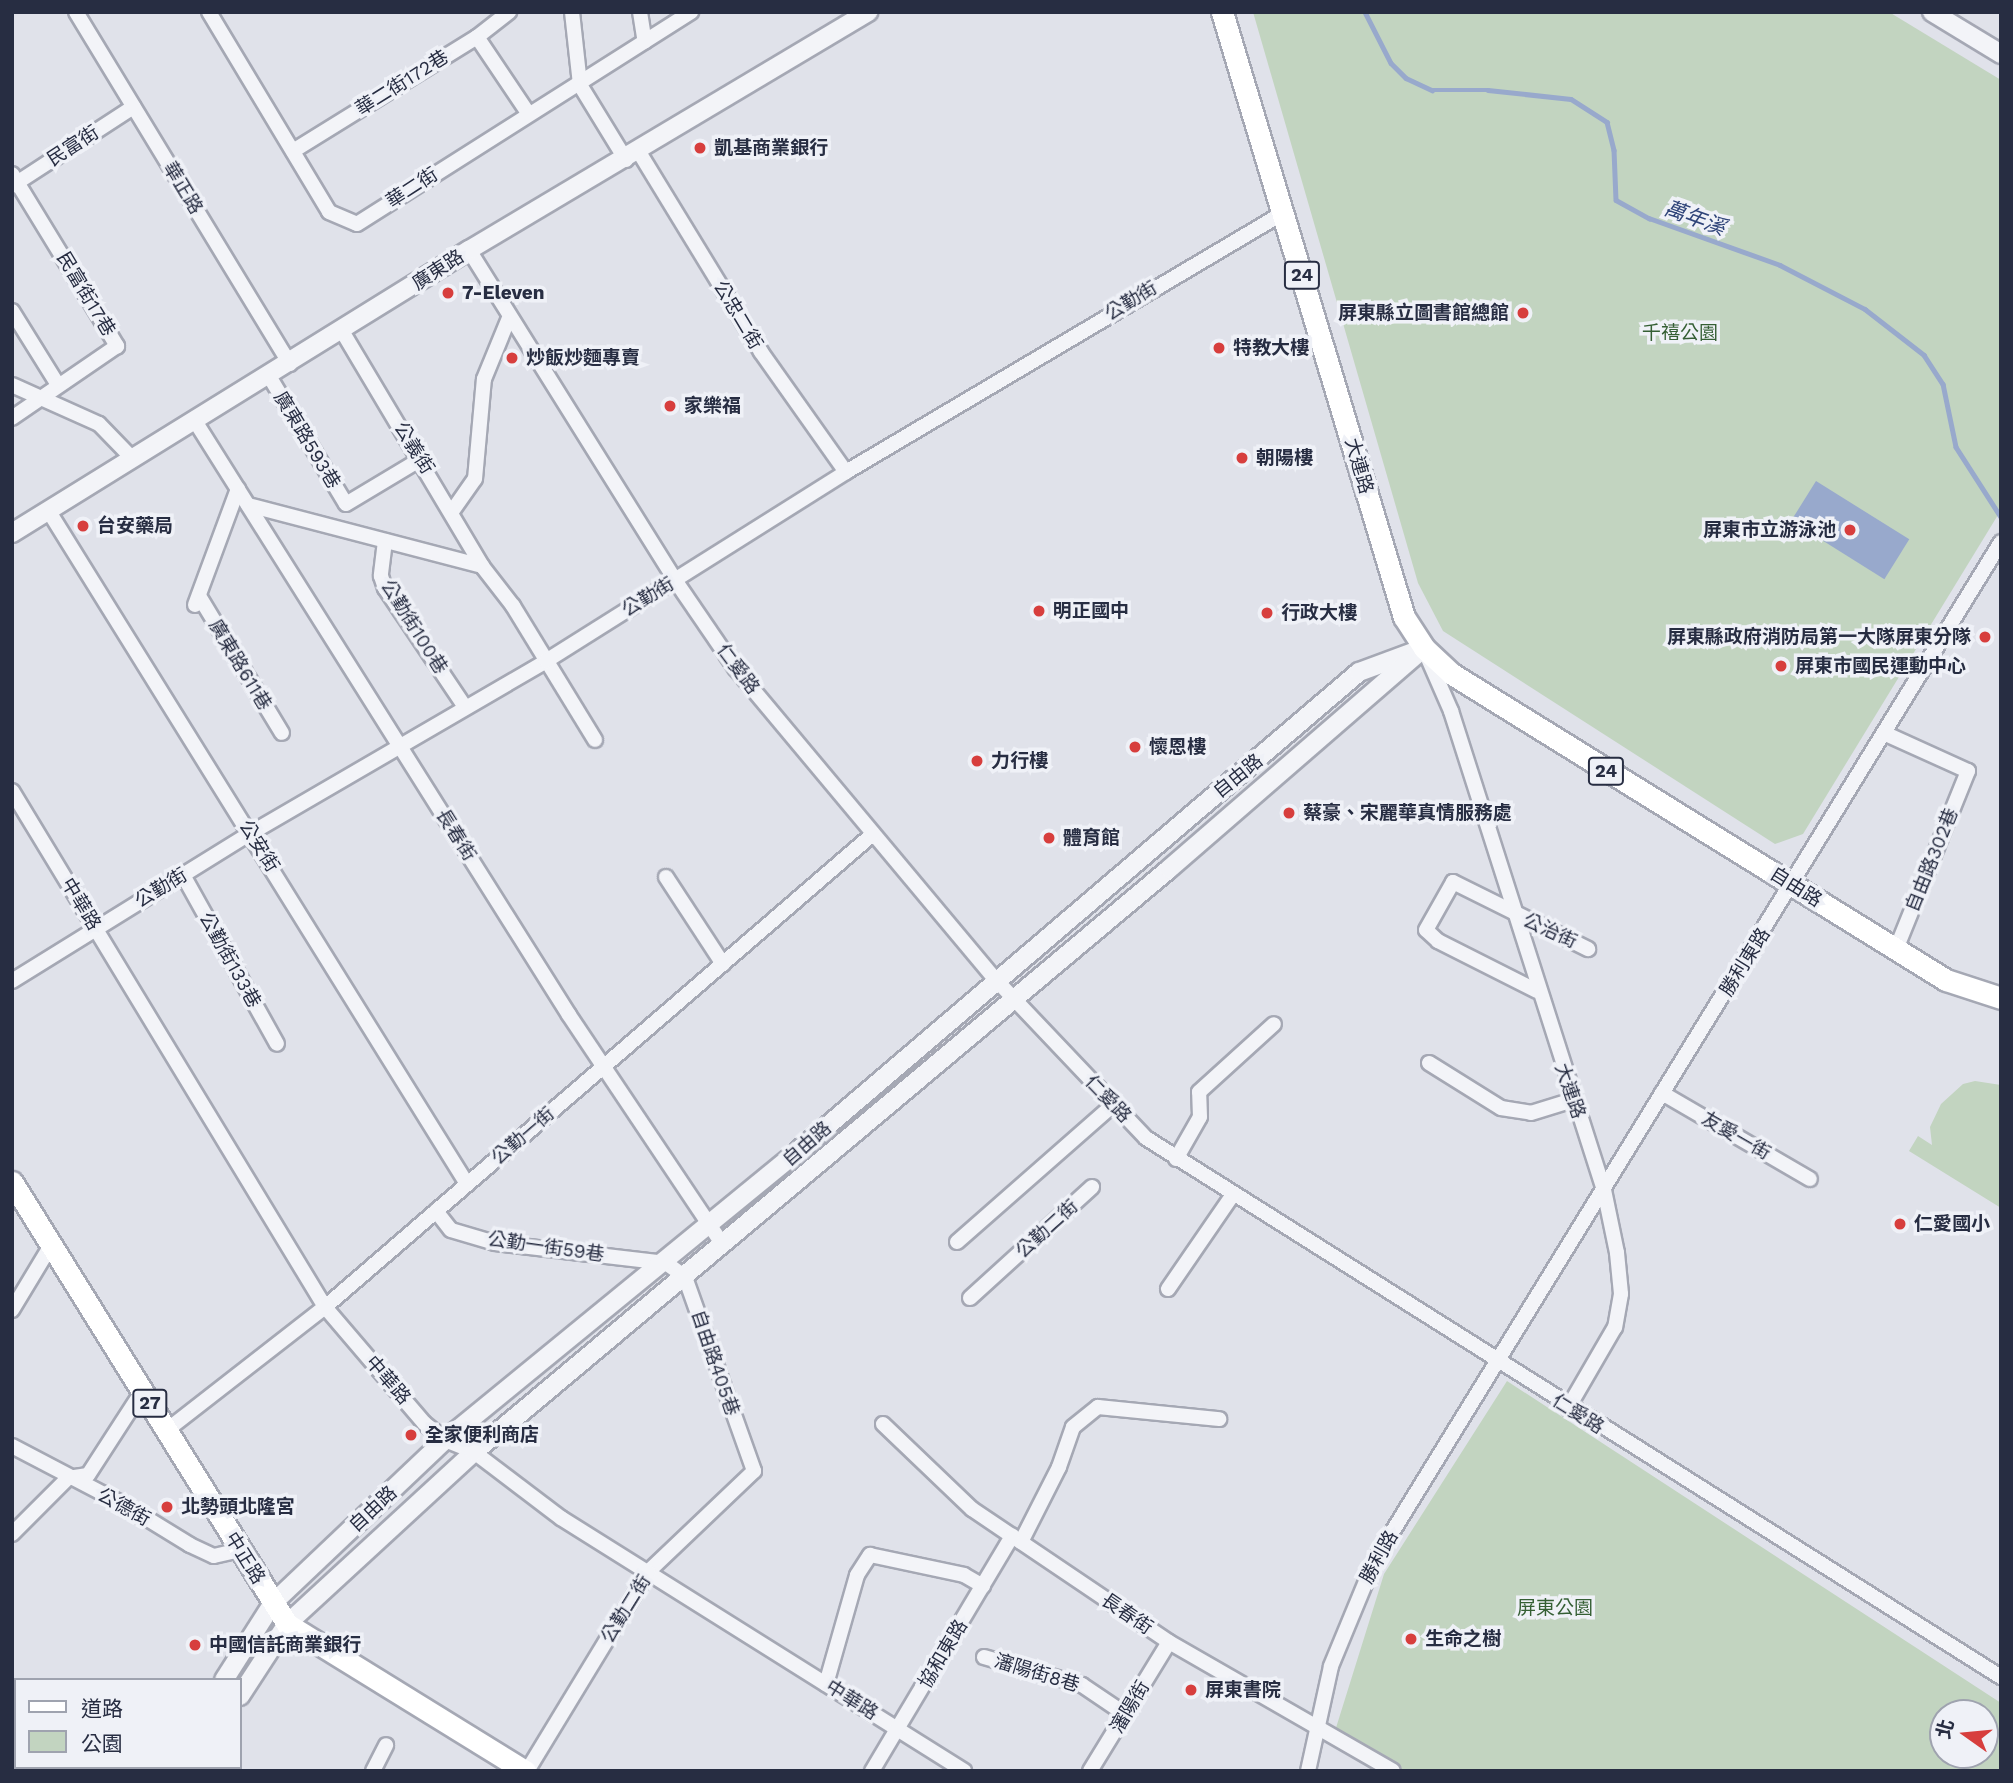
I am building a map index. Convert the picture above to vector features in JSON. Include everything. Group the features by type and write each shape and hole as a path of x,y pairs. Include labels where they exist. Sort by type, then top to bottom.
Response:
{"main road":[{"name":"大連路","path":"1222,12 1404,617 1424,648"},
{"name":"自由路","path":"1424,648 1452,674 1896,950 1946,980 2001,998"},
{"name":"中正路","path":"12,1182 287,1624 526,1771"}],"street":[{"name":"華正路","path":"76,12 290,364"},
{"name":"華二街172巷","path":"293,151 477,37 509,12"},
{"path":"572,12 580,85"},
{"path":"640,12 645,42"},
{"name":"華二街","path":"211,13 329,212 357,224 528,113 580,85 691,12"},
{"name":"廣東路","path":"12,533 290,364 469,250 632,156 867,12"},
{"path":"1932,12 2001,54"},
{"path":"477,37 528,113"},
{"name":"公忠二街","path":"580,85 632,156 761,352 846,472"},
{"name":"民富街","path":"14,180 134,107"},
{"name":"民富街17巷","path":"12,418 117,346 14,180"},
{"name":"公勤街","path":"12,981 251,833 546,660 846,472 1283,213"},
{"name":"仁愛路","path":"469,250 675,580 735,668 1013,1000 1112,1105 1176,1159 1232,1196 2001,1677"},
{"path":"12,311 58,385"},
{"path":"453,510 475,479 484,379 509,318"},
{"name":"公義街","path":"342,331 453,510 482,566 546,660 595,740"},
{"name":"廣東路593巷","path":"269,376 346,504 421,458"},
{"path":"12,385 40,400 64,405 99,424 132,458"},
{"name":"長春街","path":"195,421 603,1067 708,1227 723,1245"},
{"name":"廣東路611巷","path":"238,489 197,601 282,733"},
{"path":"248,505 482,566"},
{"name":"公安街","path":"48,510 467,1184"},
{"name":"公勤街100巷","path":"384,541 381,576 385,588 465,707"},
{"name":"勝利東路","path":"1497,1363 1662,1093 1794,886 2001,542"},
{"name":"大連路","path":"1424,648 1451,711 1512,914 1604,1190"},
{"name":"自由路","path":"225,1678 273,1603 445,1440 666,1263 1359,672 1424,648"},
{"name":"自由路","path":"242,1693 287,1624 474,1452 1013,1000 1424,648"},
{"name":"自由路302巷","path":"1886,734 1968,771 1896,950"},
{"name":"中華路","path":"12,790 325,1307 424,1423 445,1440 474,1452 561,1518 964,1771"},
{"name":"公勤一街","path":"167,1430 325,1307 873,834"},
{"name":"公勤街133巷","path":"183,875 277,1044"},
{"path":"666,877 723,964"},
{"path":"1512,914 1453,882 1426,930 1438,941 1537,991"},
{"name":"公治街","path":"1512,914 1588,949"},
{"path":"1176,1159 1200,1117 1199,1092 1274,1024"},
{"path":"1429,1063 1501,1108 1531,1113 1573,1100"},
{"name":"友愛一街","path":"1662,1093 1810,1179"},
{"path":"957,1242 1112,1105"},
{"name":"公勤二街","path":"970,1298 1092,1187"},
{"path":"1568,1408 1615,1327 1621,1294 1604,1190"},
{"path":"1168,1289 1232,1196"},
{"name":"公勤一街59巷","path":"436,1211 451,1230 495,1243 666,1263"},
{"path":"12,1310 50,1247"},
{"path":"666,1263 685,1277"},
{"name":"自由路405巷","path":"685,1277 754,1471"},
{"name":"勝利路","path":"1308,1771 1315,1727 1336,1651 1370,1568 1497,1363"},
{"path":"12,1534 68,1478 88,1475 143,1390"},
{"name":"協和東路","path":"872,1771 983,1586 1017,1539 1059,1467 1073,1427 1098,1407 1219,1419"},
{"name":"長春街","path":"884,1424 972,1509 1169,1643 1393,1771"},
{"name":"公德街","path":"12,1446 68,1478 125,1505 196,1548 214,1556 239,1550"},
{"name":"公勤二街","path":"526,1771 648,1572 754,1471"},
{"path":"826,1684 857,1575 870,1555 964,1575 983,1586"},
{"name":"瀋陽街","path":"1090,1771 1169,1643"},
{"name":"瀋陽街8巷","path":"984,1657 1082,1685 1125,1714"},
{"path":"373,1771 386,1745"}],"green space":[{"name":"千禧公園","path":"1253,12 1889,12 2001,80 2001,510 1803,834 1775,844 1443,631 1418,583"},
{"path":"1975,1081 2001,1085 2001,1208 1909,1151 1918,1136 1932,1145 1930,1127 1941,1104 1963,1084"},
{"name":"屏東公園","path":"1507,1381 1995,1699 1929,1699 1929,1769 1999,1769 1999,1702 2001,1703 2001,1771 1401,1771 1335,1731 1384,1574"}],"water":[{"name":"屏東市立游泳池","path":"1816,481 1909,539 1884,579 1791,521"}],"waterway":[{"name":"萬年溪","path":"1365,12 1391,63 1406,78 1432,90 1488,90 1571,99 1607,122 1614,150 1616,200 1649,218 1780,265 1865,309 1924,355 1943,384 1956,447 2001,517"}],"place":[{"name":"凱基商業銀行","path":"700,148"},
{"name":"7-Eleven","path":"448,293"},
{"name":"屏東縣立圖書館總館","path":"1523,313"},
{"name":"特教大樓","path":"1219,348"},
{"name":"炒飯炒麵專賣","path":"512,358"},
{"name":"家樂福","path":"670,406"},
{"name":"朝陽樓","path":"1242,458"},
{"name":"台安藥局","path":"83,526"},
{"name":"屏東市立游泳池","path":"1850,530"},
{"name":"明正國中","path":"1039,611"},
{"name":"行政大樓","path":"1267,613"},
{"name":"屏東縣政府消防局第一大隊屏東分隊","path":"1985,637"},
{"name":"屏東市國民運動中心","path":"1781,666"},
{"name":"懷恩樓","path":"1135,747"},
{"name":"力行樓","path":"977,761"},
{"name":"蔡豪、宋麗華真情服務處","path":"1289,813"},
{"name":"體育館","path":"1049,838"},
{"name":"仁愛國小","path":"1900,1224"},
{"name":"全家便利商店","path":"411,1435"},
{"name":"北勢頭北隆宮","path":"167,1507"},
{"name":"生命之樹","path":"1411,1639"},
{"name":"中國信託商業銀行","path":"195,1645"},
{"name":"屏東書院","path":"1191,1690"}]}
